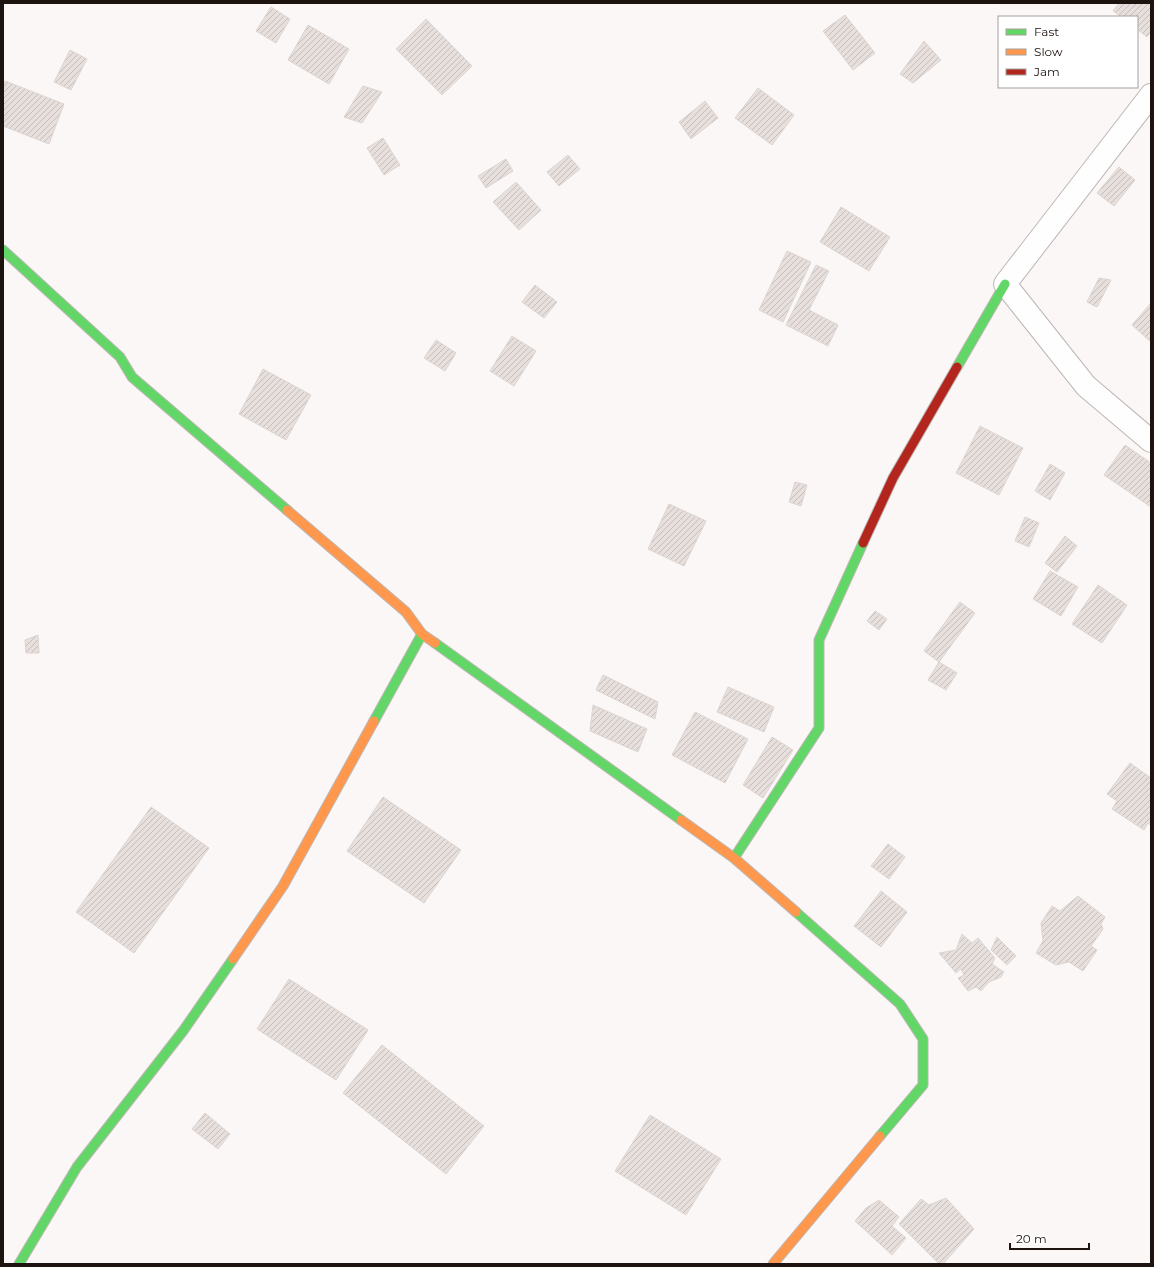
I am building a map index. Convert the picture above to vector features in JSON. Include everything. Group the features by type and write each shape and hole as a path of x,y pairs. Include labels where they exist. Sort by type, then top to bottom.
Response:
{"street":[{"path":"734,858 819,728 819,640 893,478 1005,284 1151,95"},
{"path":"3,250 120,357 132,377 406,612 422,634 734,858 900,1004 922,1039 923,1085 773,1264"},
{"path":"1005,284 1086,386 1151,441"},
{"path":"19,1264 77,1167 182,1031 283,886 422,634"}],"building":[{"path":"1119,3 1151,3 1151,31 1147,37 1138,30 1138,16 1120,16 1113,11"},
{"path":"271,7 290,19 276,43 256,31"},
{"path":"845,15 875,53 853,70 823,31"},
{"path":"426,19 472,66 442,95 396,49"},
{"path":"308,25 349,49 329,84 288,60"},
{"path":"924,41 941,60 913,83 900,74"},
{"path":"70,50 87,59 71,90 54,82"},
{"path":"5,81 64,104 49,144 3,126 3,88"},
{"path":"363,86 382,92 362,123 344,117"},
{"path":"758,88 794,115 772,145 735,118"},
{"path":"705,101 718,118 691,139 679,122"},
{"path":"383,138 400,165 384,175 367,148"},
{"path":"568,155 580,169 559,186 547,172"},
{"path":"506,159 513,171 486,188 478,176"},
{"path":"1119,167 1135,180 1114,206 1097,193"},
{"path":"516,182 541,210 519,230 493,202"},
{"path":"841,207 890,237 869,271 820,242"},
{"path":"787,251 811,262 783,322 759,310"},
{"path":"816,265 829,271 809,310 838,325 828,346 786,325"},
{"path":"1099,278 1111,280 1097,307 1087,302"},
{"path":"535,285 557,302 544,318 522,302"},
{"path":"1151,303 1151,342 1132,325"},
{"path":"512,336 536,351 514,386 490,371"},
{"path":"436,340 456,353 445,371 424,358"},
{"path":"263,369 311,395 286,440 239,414"},
{"path":"980,426 1023,448 999,495 956,473"},
{"path":"1125,445 1151,463 1151,507 1104,475"},
{"path":"1050,464 1065,473 1050,500 1035,491"},
{"path":"795,482 807,485 801,506 789,502"},
{"path":"669,504 706,521 684,566 648,549"},
{"path":"1025,517 1039,523 1029,547 1015,541"},
{"path":"1065,536 1077,546 1057,572 1045,563"},
{"path":"1050,571 1078,587 1061,616 1033,599"},
{"path":"1098,585 1127,605 1102,643 1072,624"},
{"path":"960,602 975,613 939,662 924,651"},
{"path":"875,611 887,619 879,630 867,621"},
{"path":"38,635 39,653 26,653 25,640"},
{"path":"939,662 957,673 946,690 928,680"},
{"path":"603,675 658,702 655,719 596,690"},
{"path":"728,687 774,707 764,732 717,712"},
{"path":"593,705 647,729 638,752 590,731"},
{"path":"695,712 748,739 725,783 672,755"},
{"path":"772,737 793,750 763,798 743,785"},
{"path":"1130,763 1151,778 1151,826 1148,823 1144,830 1112,809 1117,801 1107,794"},
{"path":"383,797 461,850 424,903 347,851"},
{"path":"151,807 209,848 134,953 76,912"},
{"path":"888,844 905,857 889,879 871,866"},
{"path":"881,891 907,912 881,947 854,926"},
{"path":"1078,896 1105,917 1101,924 1103,929 1091,946 1097,950 1083,971 1069,962 1056,965 1036,953 1043,941 1041,923 1052,906 1060,911"},
{"path":"962,934 972,943 978,938 995,958 992,964 1004,972 1001,977 989,982 981,991 976,987 968,991 958,978 964,975 961,969 956,973 939,953 956,950"},
{"path":"997,937 1016,956 1007,965 991,950"},
{"path":"289,979 368,1030 336,1080 257,1029"},
{"path":"382,1045 484,1126 446,1174 343,1093"},
{"path":"205,1113 230,1134 218,1149 192,1129"},
{"path":"650,1115 721,1159 686,1215 615,1171"},
{"path":"946,1198 974,1229 943,1264 939,1264 899,1224 921,1199 929,1205"},
{"path":"879,1200 899,1217 892,1226 906,1238 892,1255 855,1221 866,1208"}],"traffic: fast":[{"path":"3,250 120,357 132,377 287,510"},
{"path":"957,367 1005,284"},
{"path":"734,858 819,728 819,640 863,543"},
{"path":"374,721 422,634"},
{"path":"435,643 681,820"},
{"path":"796,912 900,1004 923,1039 923,1085 880,1136"},
{"path":"19,1264 77,1167 183,1031 233,959"}],"traffic: slow":[{"path":"287,510 406,612 422,634 435,643"},
{"path":"233,959 283,886 374,721"},
{"path":"681,820 734,858 796,912"},
{"path":"773,1264 880,1136"}],"traffic: jam":[{"path":"863,543 893,478 957,367"}]}
